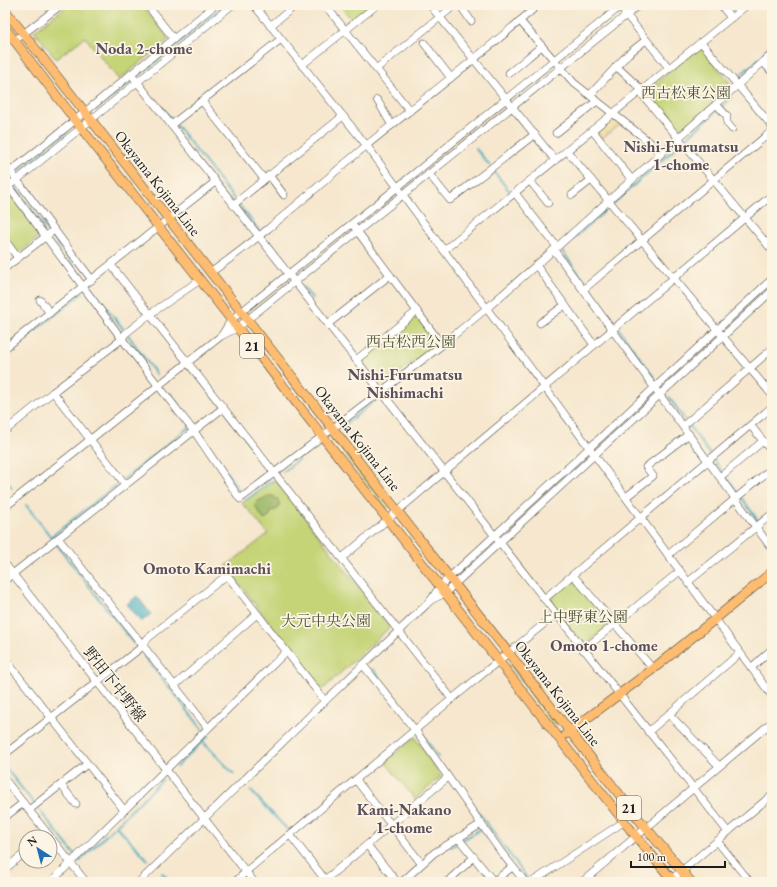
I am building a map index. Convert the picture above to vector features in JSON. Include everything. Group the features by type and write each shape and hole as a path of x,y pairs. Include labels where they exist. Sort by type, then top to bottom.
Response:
{"main road":[{"name":"Okayama Kojima Line","path":"5,10 508,653 681,872 691,882"},
{"name":"Okayama Kojima Line","path":"5,28 231,320 624,821 673,881"},
{"path":"5,34 14,41"},
{"path":"560,739 653,669 772,572"}],"street":[{"path":"14,41 61,5"},
{"path":"147,5 174,39"},
{"path":"10,180 91,120 174,39 215,5"},
{"path":"10,180 84,112 134,78 232,5"},
{"path":"254,5 367,146 772,696"},
{"path":"270,26 296,5"},
{"path":"325,5 410,111"},
{"path":"302,65 377,5"},
{"path":"430,5 556,160"},
{"path":"376,68 455,5"},
{"path":"460,5 471,21"},
{"path":"210,273 259,237 392,125 520,22 538,5"},
{"path":"5,507 221,336 238,328 639,5"},
{"path":"721,5 731,18"},
{"path":"444,250 747,5"},
{"path":"221,336 231,320 398,188 620,6 669,68"},
{"path":"520,22 574,83 652,144 660,154"},
{"path":"171,125 281,39"},
{"path":"590,95 628,54 646,40"},
{"path":"701,42 772,126"},
{"path":"424,43 451,78"},
{"path":"509,73 542,46"},
{"path":"10,180 125,335 159,386 193,428 240,499 442,345 611,203 632,180 660,154 681,141 719,106 737,85 772,54"},
{"path":"763,62 772,72"},
{"path":"616,66 641,91 772,250"},
{"path":"134,78 583,650 728,832"},
{"path":"377,100 384,110 384,115 392,125"},
{"path":"202,101 266,177 284,195"},
{"path":"556,133 597,101"},
{"path":"719,106 727,116 727,123 732,129"},
{"path":"233,205 343,116"},
{"path":"592,130 632,180"},
{"path":"586,287 772,130"},
{"path":"430,174 450,200 535,134"},
{"path":"567,151 772,395"},
{"path":"5,164 10,180 87,284"},
{"path":"572,195 591,180"},
{"path":"530,181 548,203"},
{"path":"5,348 215,182"},
{"path":"515,193 615,327 654,386 686,424 689,434 711,459 759,524 772,549"},
{"path":"342,558 772,196"},
{"path":"352,225 442,345"},
{"path":"5,268 49,233"},
{"path":"5,240 18,258"},
{"path":"111,265 452,699"},
{"path":"536,265 594,345"},
{"path":"328,324 390,275"},
{"path":"452,580 494,536 772,278"},
{"path":"5,431 150,314 200,280"},
{"path":"139,882 324,701 442,589 499,542 772,291"},
{"path":"40,300 50,313"},
{"path":"540,323 565,305"},
{"path":"356,360 417,311"},
{"path":"686,424 772,349"},
{"path":"53,392 123,482"},
{"path":"544,599 772,407"},
{"path":"5,580 123,482 193,428 223,408"},
{"path":"751,426 772,452"},
{"path":"626,498 653,476 646,467 689,434"},
{"path":"723,475 763,441"},
{"path":"668,555 772,468"},
{"path":"688,582 772,514"},
{"path":"55,540 143,646 174,686 205,731"},
{"name":"野田下中野線","path":"5,564 254,882"},
{"path":"583,650 615,626 680,571"},
{"path":"5,754 143,646 147,639 227,575 324,701"},
{"path":"573,575 653,669"},
{"path":"174,686 257,614"},
{"path":"235,882 417,728 556,614"},
{"path":"751,668 772,650"},
{"path":"51,882 286,652"},
{"path":"648,732 740,653"},
{"path":"5,659 7,667 51,718 124,810"},
{"path":"363,665 417,728 447,778 512,867 525,882"},
{"path":"669,714 720,766"},
{"path":"585,881 772,722"},
{"path":"33,807 87,764"},
{"path":"290,835 326,881 447,778"},
{"path":"5,780 23,803 33,807 44,829"},
{"path":"356,780 421,863"},
{"path":"61,785 76,804"},
{"path":"673,881 681,872 772,795"},
{"path":"5,817 23,803"},
{"path":"532,882 624,821"},
{"path":"402,882 421,863 434,853 460,840 481,824"},
{"path":"460,840 494,882 512,867"},
{"path":"717,841 750,882"},
{"path":"58,845 74,859 86,882"},
{"path":"367,845 397,882"},
{"path":"447,882 474,857"},
{"path":"5,869 18,858"}],"green space":[{"path":"68,5 142,5 169,39 119,80 85,37 56,59 34,31"},
{"path":"340,5 371,5 352,20"},
{"name":"西古松東公園","path":"698,49 703,50 730,83 730,87 680,133 676,132 645,95 646,91"},
{"path":"6,190 9,191 40,234 40,236 19,253 16,252 5,237"},
{"name":"西古松西公園","path":"414,315 417,316 436,341 436,345 384,384 380,384 362,358"},
{"path":"337,442 339,442 388,506 388,509 385,508 355,469"},
{"name":"大元中央公園","path":"272,481 276,481 390,627 321,691 226,566 268,534 242,503"},
{"path":"268,496 276,498 280,505 278,509 272,511 268,518 264,520 255,506 257,502"},
{"name":"上中野東公園","path":"573,580 610,623 610,625 587,644 583,644 551,603 551,598"},
{"path":"509,664 511,664 557,723 554,725"},
{"path":"415,737 441,777 415,799 385,762"}],"sand":[{"path":"614,117 622,123 601,139 597,131"}],"water":[{"path":"137,596 151,614 141,622 127,604"}],"waterway":[{"path":"96,110 225,5"},
{"path":"738,77 772,47"},
{"path":"683,141 731,98"},
{"path":"161,107 171,119"},
{"path":"177,126 234,199"},
{"path":"7,181 68,132"},
{"path":"586,284 563,252 563,248 680,144"},
{"path":"476,149 490,166"},
{"path":"492,169 510,192"},
{"path":"14,185 48,232"},
{"path":"239,205 259,230"},
{"path":"51,235 85,281"},
{"path":"266,239 287,266"},
{"path":"88,285 125,331"},
{"path":"303,287 312,298"},
{"path":"589,287 615,324"},
{"path":"5,354 83,293"},
{"path":"618,328 654,377"},
{"path":"128,335 156,374"},
{"path":"170,393 193,424"},
{"path":"669,397 685,420"},
{"path":"344,425 376,400"},
{"path":"134,644 51,537 193,424"},
{"path":"688,424 738,493"},
{"path":"198,431 242,495"},
{"path":"283,472 299,459"},
{"path":"5,478 12,488"},
{"path":"246,500 272,481"},
{"path":"741,497 772,540"},
{"path":"26,505 51,537"},
{"path":"144,656 203,730"},
{"path":"373,669 416,725"},
{"path":"419,729 438,757"},
{"path":"176,767 208,736 206,733"},
{"path":"202,741 234,774"},
{"path":"5,767 75,855"},
{"path":"78,859 80,861 162,780"},
{"path":"459,786 530,882"},
{"path":"250,790 287,829"},
{"path":"116,826 148,860"},
{"path":"451,847 481,829"},
{"path":"58,882 69,872"},
{"path":"162,873 171,882"}],"district":[{"name":"Noda 2-chome","path":"144,48"},
{"name":"Nishi-Furumatsu 1-chome","path":"681,155"},
{"name":"Nishi-Furumatsu Nishimachi","path":"405,383"},
{"name":"Omoto Kamimachi","path":"207,568"},
{"name":"Omoto 1-chome","path":"604,645"},
{"name":"Kami-Nakano 1-chome","path":"404,818"}]}
